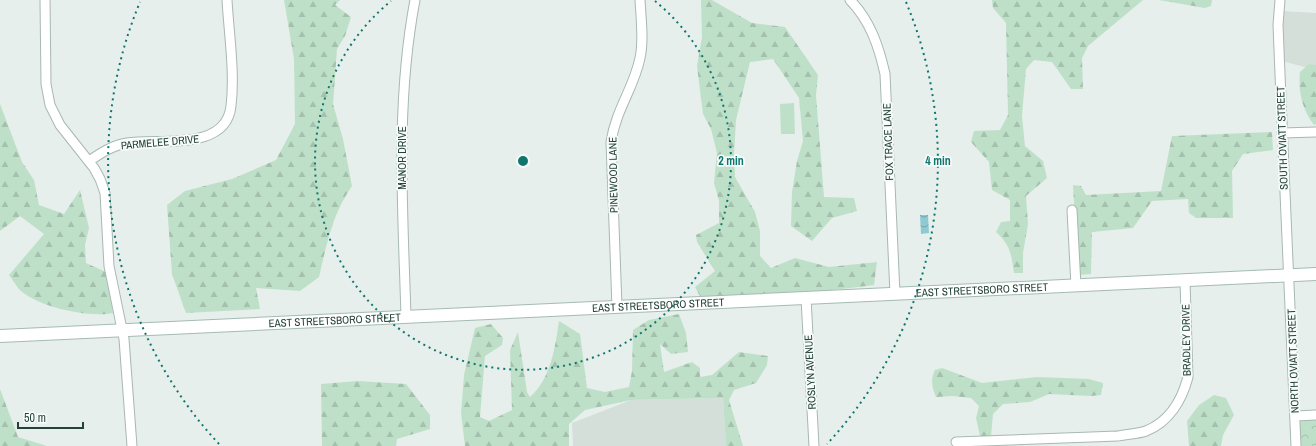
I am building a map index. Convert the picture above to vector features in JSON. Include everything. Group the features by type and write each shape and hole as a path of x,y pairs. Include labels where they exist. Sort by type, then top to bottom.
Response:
{"main road":[{"name":"EAST STREETSBORO STREET","path":"0,336 1316,274"}],"street":[{"path":"45,0 46,84 50,105 60,125 89,161 100,179 105,193 109,266 122,330 132,446"},
{"name":"PARMELEE DRIVE","path":"89,161 108,149 127,143 203,138 215,132 224,123 231,107 232,89 227,0"},
{"name":"MANOR DRIVE","path":"406,317 402,138 405,76 415,0"},
{"name":"PINEWOOD LANE","path":"617,307 611,142 617,115 634,78 640,58 640,0"},
{"name":"FOX TRACE LANE","path":"850,0 870,28 880,50 885,74 895,294"},
{"name":"SOUTH OVIATT STREET","path":"1280,0 1278,25 1289,276"},
{"path":"1282,133 1316,132"},
{"path":"1072,210 1076,286"},
{"name":"NORTH OVIATT STREET","path":"1289,276 1296,446"},
{"name":"BRADLEY DRIVE","path":"956,442 1118,436 1144,432 1164,420 1179,403 1185,390 1188,377 1185,281"},
{"name":"ROSLYN AVENUE","path":"806,298 814,446"},
{"path":"1295,416 1316,415"}],"shaded area":[{"path":"1282,11 1316,13 1316,70 1282,61"},
{"path":"723,398 726,446 573,446 572,423 631,400"}],"green space":[{"path":"284,0 340,0 335,5 351,17 345,36 337,49 333,104 343,139 352,186 345,197 331,230 319,277 300,291 256,288 260,309 186,313 172,274 167,205 185,191 232,179 276,160 295,124 294,59"},
{"path":"701,0 712,0 752,23 785,27 818,75 816,95 824,197 854,198 857,211 832,218 812,241 791,226 792,192 797,161 803,141 799,98 773,59 750,62 736,120 734,154 735,177 755,212 760,231 760,256 771,268 795,258 829,267 877,262 874,285 810,292 702,300 695,287 715,271 697,242 696,235 719,223 719,201 714,183 717,153 711,129 703,114 697,66 702,37"},
{"path":"992,0 1143,0 1088,46 1082,58 1083,89 1071,89 1052,62 1034,60 1026,69 1022,116 1025,146 1043,161 1047,178 1026,196 1028,224 1023,253 1023,273 1014,273 1010,251 1005,242 996,232 1001,222 1010,221 1010,200 992,190 989,162 971,142 974,131 1000,130 1008,115 1006,23 993,8"},
{"path":"1159,0 1212,0 1211,6 1205,8"},
{"path":"1309,64 1316,65 1316,124 1314,125 1306,113 1300,93 1300,72"},
{"path":"794,103 795,134 781,134 780,104"},
{"path":"0,104 22,162 34,180 39,205 64,214 80,190 89,228 85,245 86,263 106,272 113,313 90,314 63,310 49,306 26,295 18,288 9,275 44,234 20,216 0,231"},
{"path":"1272,132 1273,150 1243,154 1232,171 1233,218 1196,218 1189,213 1188,199 1152,201 1133,228 1092,232 1091,274 1078,275 1073,185 1081,186 1086,195 1161,191 1172,136"},
{"path":"679,314 686,333 688,352 671,354 660,344 664,372 692,362 700,368 700,377 712,375 739,352 768,356 767,365 756,383 734,390 729,400 743,446 726,446 723,398 631,400 585,410 569,424 569,446 465,446 461,413 464,375 475,328 491,324 503,338 502,345 485,356 480,417 489,421 512,410 510,350 518,332 527,392 530,397 543,381 551,362 559,321 580,334 587,388 605,392 629,387 632,371 633,330 649,320"},
{"path":"942,368 982,383 1037,377 1089,379 1103,383 1101,395 1049,394 1030,402 1003,404 993,414 991,436 980,436 976,418 979,406 971,398 953,396 936,397 932,377 935,370"},
{"path":"358,381 406,384 430,415 430,429 397,439 396,446 322,446 321,384"},
{"path":"0,389 18,437 47,446 0,446"},
{"path":"1214,395 1226,398 1234,415 1223,435 1221,446 1189,446 1187,421 1199,405"},
{"path":"1316,415 1316,446 1296,446 1295,416"}],"water":[{"path":"920,215 928,215 929,233 921,234"}]}
